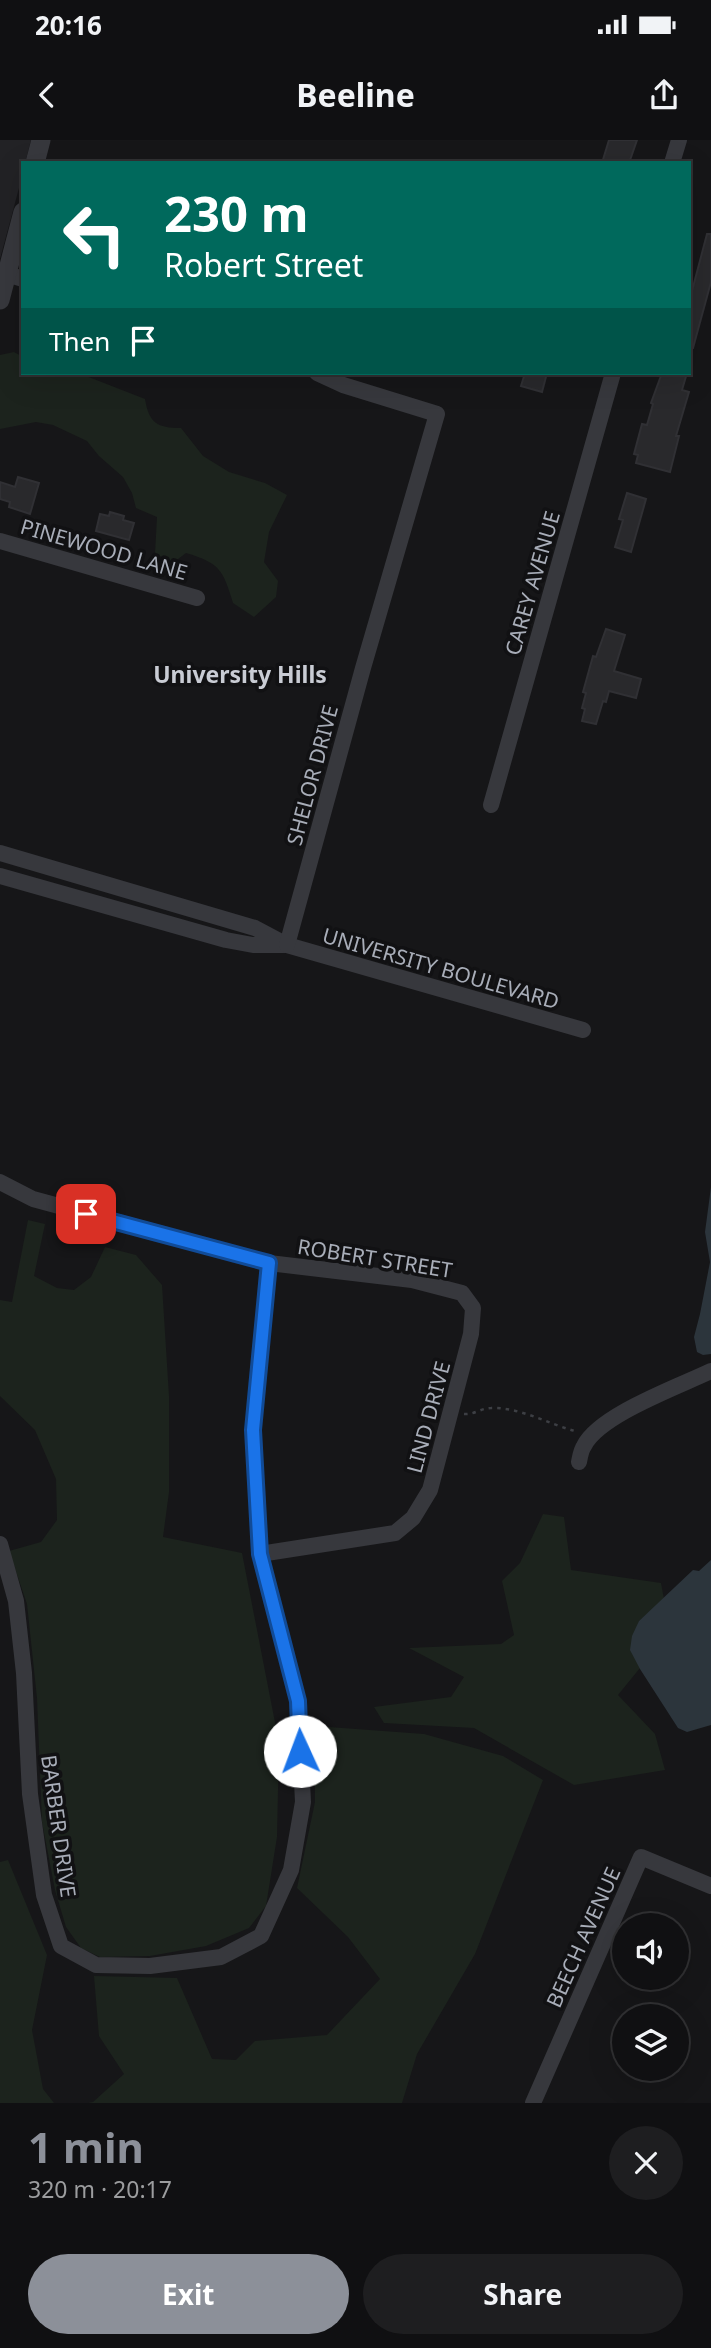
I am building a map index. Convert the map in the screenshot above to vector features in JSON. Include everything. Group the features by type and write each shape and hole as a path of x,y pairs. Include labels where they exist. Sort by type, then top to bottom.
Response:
{"street":[{"path":"36,161 41,140"},
{"path":"673,161 679,140"},
{"path":"7,283 21,221"},
{"name":"SHELOR DRIVE","path":"288,945 363,668 438,414 343,385 321,375"},
{"name":"CAREY AVENUE","path":"491,805 612,375"},
{"name":"PINEWOOD LANE","path":"0,541 197,598"},
{"name":"UNIVERSITY BOULEVARD","path":"0,853 244,924 288,945 583,1030"},
{"name":"UNIVERSITY BOULEVARD","path":"0,876 226,940 253,945 288,945"},
{"name":"ROBERT STREET","path":"0,1182 33,1199 269,1263 412,1280 462,1293"},
{"path":"260,1554 253,1430 269,1263"},
{"name":"LIND DRIVE","path":"260,1554 395,1533 413,1518 430,1490 471,1334 473,1308 462,1293"},
{"path":"579,1462 584,1445 602,1425 621,1413 711,1371"},
{"name":"BARBER DRIVE","path":"0,1544 16,1601 24,1673 30,1794 44,1895 61,1946 96,1965 150,1966 221,1957 261,1936 291,1870 303,1802 298,1701 260,1554"},
{"name":"BEECH AVENUE","path":"533,2103 641,1857 711,1886"}],"path":[{"path":"451,1410 470,1415 489,1408 507,1409 592,1435"}],"shaded area":[{"path":"0,140 31,140 26,161 21,161 21,180 0,259"},
{"path":"14,352 21,356 21,375 84,375 145,399 149,414 155,422 166,427 181,428 203,456 229,472 265,483 287,495 269,532 264,562 278,581 276,597 254,617 233,603 223,575 206,560 186,553 174,562 155,554 157,517 136,508 132,493 123,477 99,456 87,441 53,425 36,422 0,429 0,355"},
{"path":"711,1187 711,1354 703,1355 697,1352 694,1337 710,1262 705,1232"},
{"path":"28,1220 45,1224 34,1276 57,1288 74,1290 91,1277 105,1247 136,1255 162,1285 169,1396 169,1492 163,1537 242,1553 279,1743 277,1837 266,1906 249,1928 206,1946 150,1956 100,1957 81,1948 66,1927 55,1890 42,1822 37,1698 27,1604 9,1551 41,1542 57,1520 56,1479 35,1430 0,1396 0,1300 12,1302"},
{"path":"543,1514 564,1517 571,1570 661,1583 664,1599 639,1621 631,1650 640,1668 618,1695 655,1734 665,1770 574,1785 474,1728 384,1723 374,1707 451,1697 464,1677 409,1648 501,1644 514,1635 502,1581 520,1563"},
{"path":"711,1560 711,1725 687,1732 678,1728 630,1650 632,1636 639,1621 693,1570 699,1571"},
{"path":"315,1726 424,1734 503,1756 543,1780 475,1954 417,2054 402,2103 88,2103 93,2102 124,2074 99,2036 94,1976 177,1978 212,2059 236,2060 255,2041 327,2035 380,1979 348,1937 297,1888 315,1802"},
{"path":"8,1860 47,1955 32,2030 43,2089 54,2103 0,2103 0,1862"}],"building":[{"path":"609,140 637,140 630,161 603,161"},
{"path":"707,234 711,234 711,282 691,348 692,291"},
{"path":"524,375 546,375 542,392 521,386"},
{"path":"661,375 686,375 682,390 689,392 676,436 679,436 670,472 636,463 638,455 634,454 642,424 647,425 653,404 651,403"},
{"path":"18,477 39,483 30,514 9,507 10,502 0,499 0,482 15,487"},
{"path":"627,493 646,499 631,552 615,547 623,520 619,519"},
{"path":"110,512 124,516 123,520 134,523 129,540 96,531 100,514 109,516"},
{"path":"606,629 625,635 614,671 641,679 636,698 609,691 596,724 582,721 586,693 583,692 593,656 596,657"}],"district":[{"name":"University Hills","path":"240,674"}],"route":[{"path":"86,1214 269,1263 253,1430 260,1554 298,1701 300,1751"}]}
